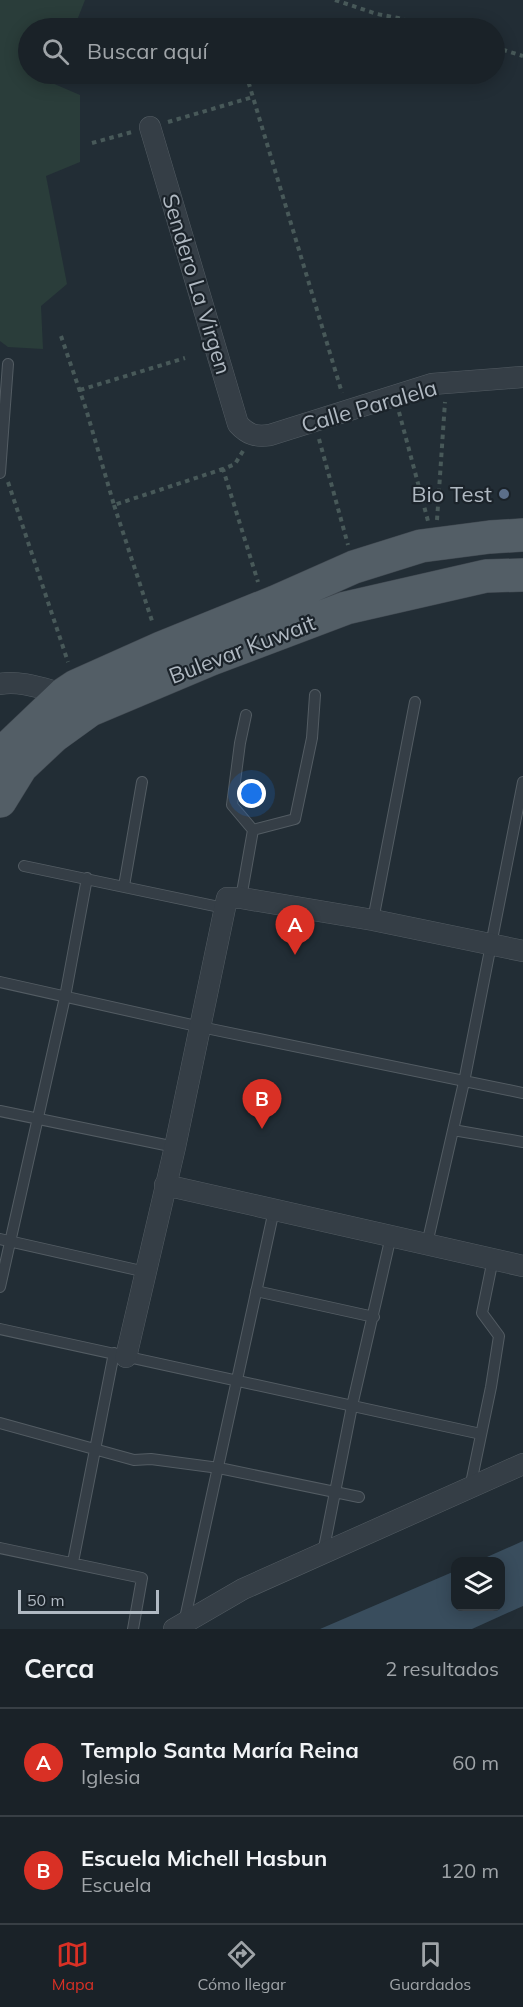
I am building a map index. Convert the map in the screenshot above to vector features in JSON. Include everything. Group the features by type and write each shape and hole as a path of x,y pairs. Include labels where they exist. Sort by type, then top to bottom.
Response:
{"main road":[{"name":"Bulevar Kuwait","path":"0,745 70,690 161,648 354,567 421,546 523,535"},
{"path":"417,582 457,564 523,560"},
{"name":"Bulevar Kuwait","path":"0,801 21,767 54,736 90,710 211,659 417,582 523,575"},
{"path":"270,604 417,582 523,589"}],"street":[{"name":"Sendero La Virgen","path":"150,127 238,424 252,435"},
{"name":"Calle Paralela","path":"252,435 270,435 432,384 523,377"},
{"path":"0,684 70,690"},
{"path":"120,1355 146,1272 201,1027 233,903 373,920 523,951"},
{"path":"165,1185 523,1266"},
{"path":"179,1626 243,1589 523,1464"}],"lane":[{"path":"0,472 8,364"},
{"path":"253,830 295,819 312,738 315,695"},
{"path":"373,920 415,702"},
{"path":"246,715 232,805 253,830"},
{"path":"124,886 142,782"},
{"path":"427,1244 464,1082 521,802 523,782"},
{"path":"24,866 124,886 233,903 253,830"},
{"path":"0,1287 5,1240 38,1119 65,997 87,878"},
{"path":"0,982 201,1027 523,1094"},
{"path":"0,1112 175,1147"},
{"path":"453,1130 523,1142"},
{"path":"179,1626 219,1468 236,1379 274,1210"},
{"path":"322,1555 352,1406 391,1236"},
{"path":"5,1240 146,1272"},
{"path":"470,1488 499,1336 482,1313 494,1259"},
{"path":"256,1291 374,1317"},
{"path":"0,1329 481,1434"},
{"path":"73,1562 95,1449 120,1355"},
{"path":"0,1423 134,1460 151,1459 219,1468 359,1497"},
{"path":"0,1548 142,1578 133,1629"}],"path":[{"path":"335,0 377,14 398,18"},
{"path":"354,6 356,0"},
{"path":"505,50 523,56"},
{"path":"249,84 347,411"},
{"path":"92,143 253,97"},
{"path":"61,336 161,648"},
{"path":"80,390 185,358"},
{"path":"435,544 447,383"},
{"path":"395,396 435,544"},
{"path":"314,421 354,567"},
{"path":"114,505 235,464 252,435"},
{"path":"223,469 270,604"},
{"path":"0,472 11,485 70,690"}],"green space":[{"path":"0,0 85,0 78,18 18,18 18,84 54,84 80,95 80,162 46,176 67,284 41,306 43,349 8,347 0,341"}],"water":[{"path":"523,1541 523,1606 472,1629 320,1629 451,1573 451,1611 505,1611 505,1557 487,1557"}],"place":[{"name":"Bio Test","path":"504,494"},
{"name":"Templo Santa María Reina","path":"295,955"},
{"name":"Escuela Michell Hasbun","path":"262,1129"}]}
